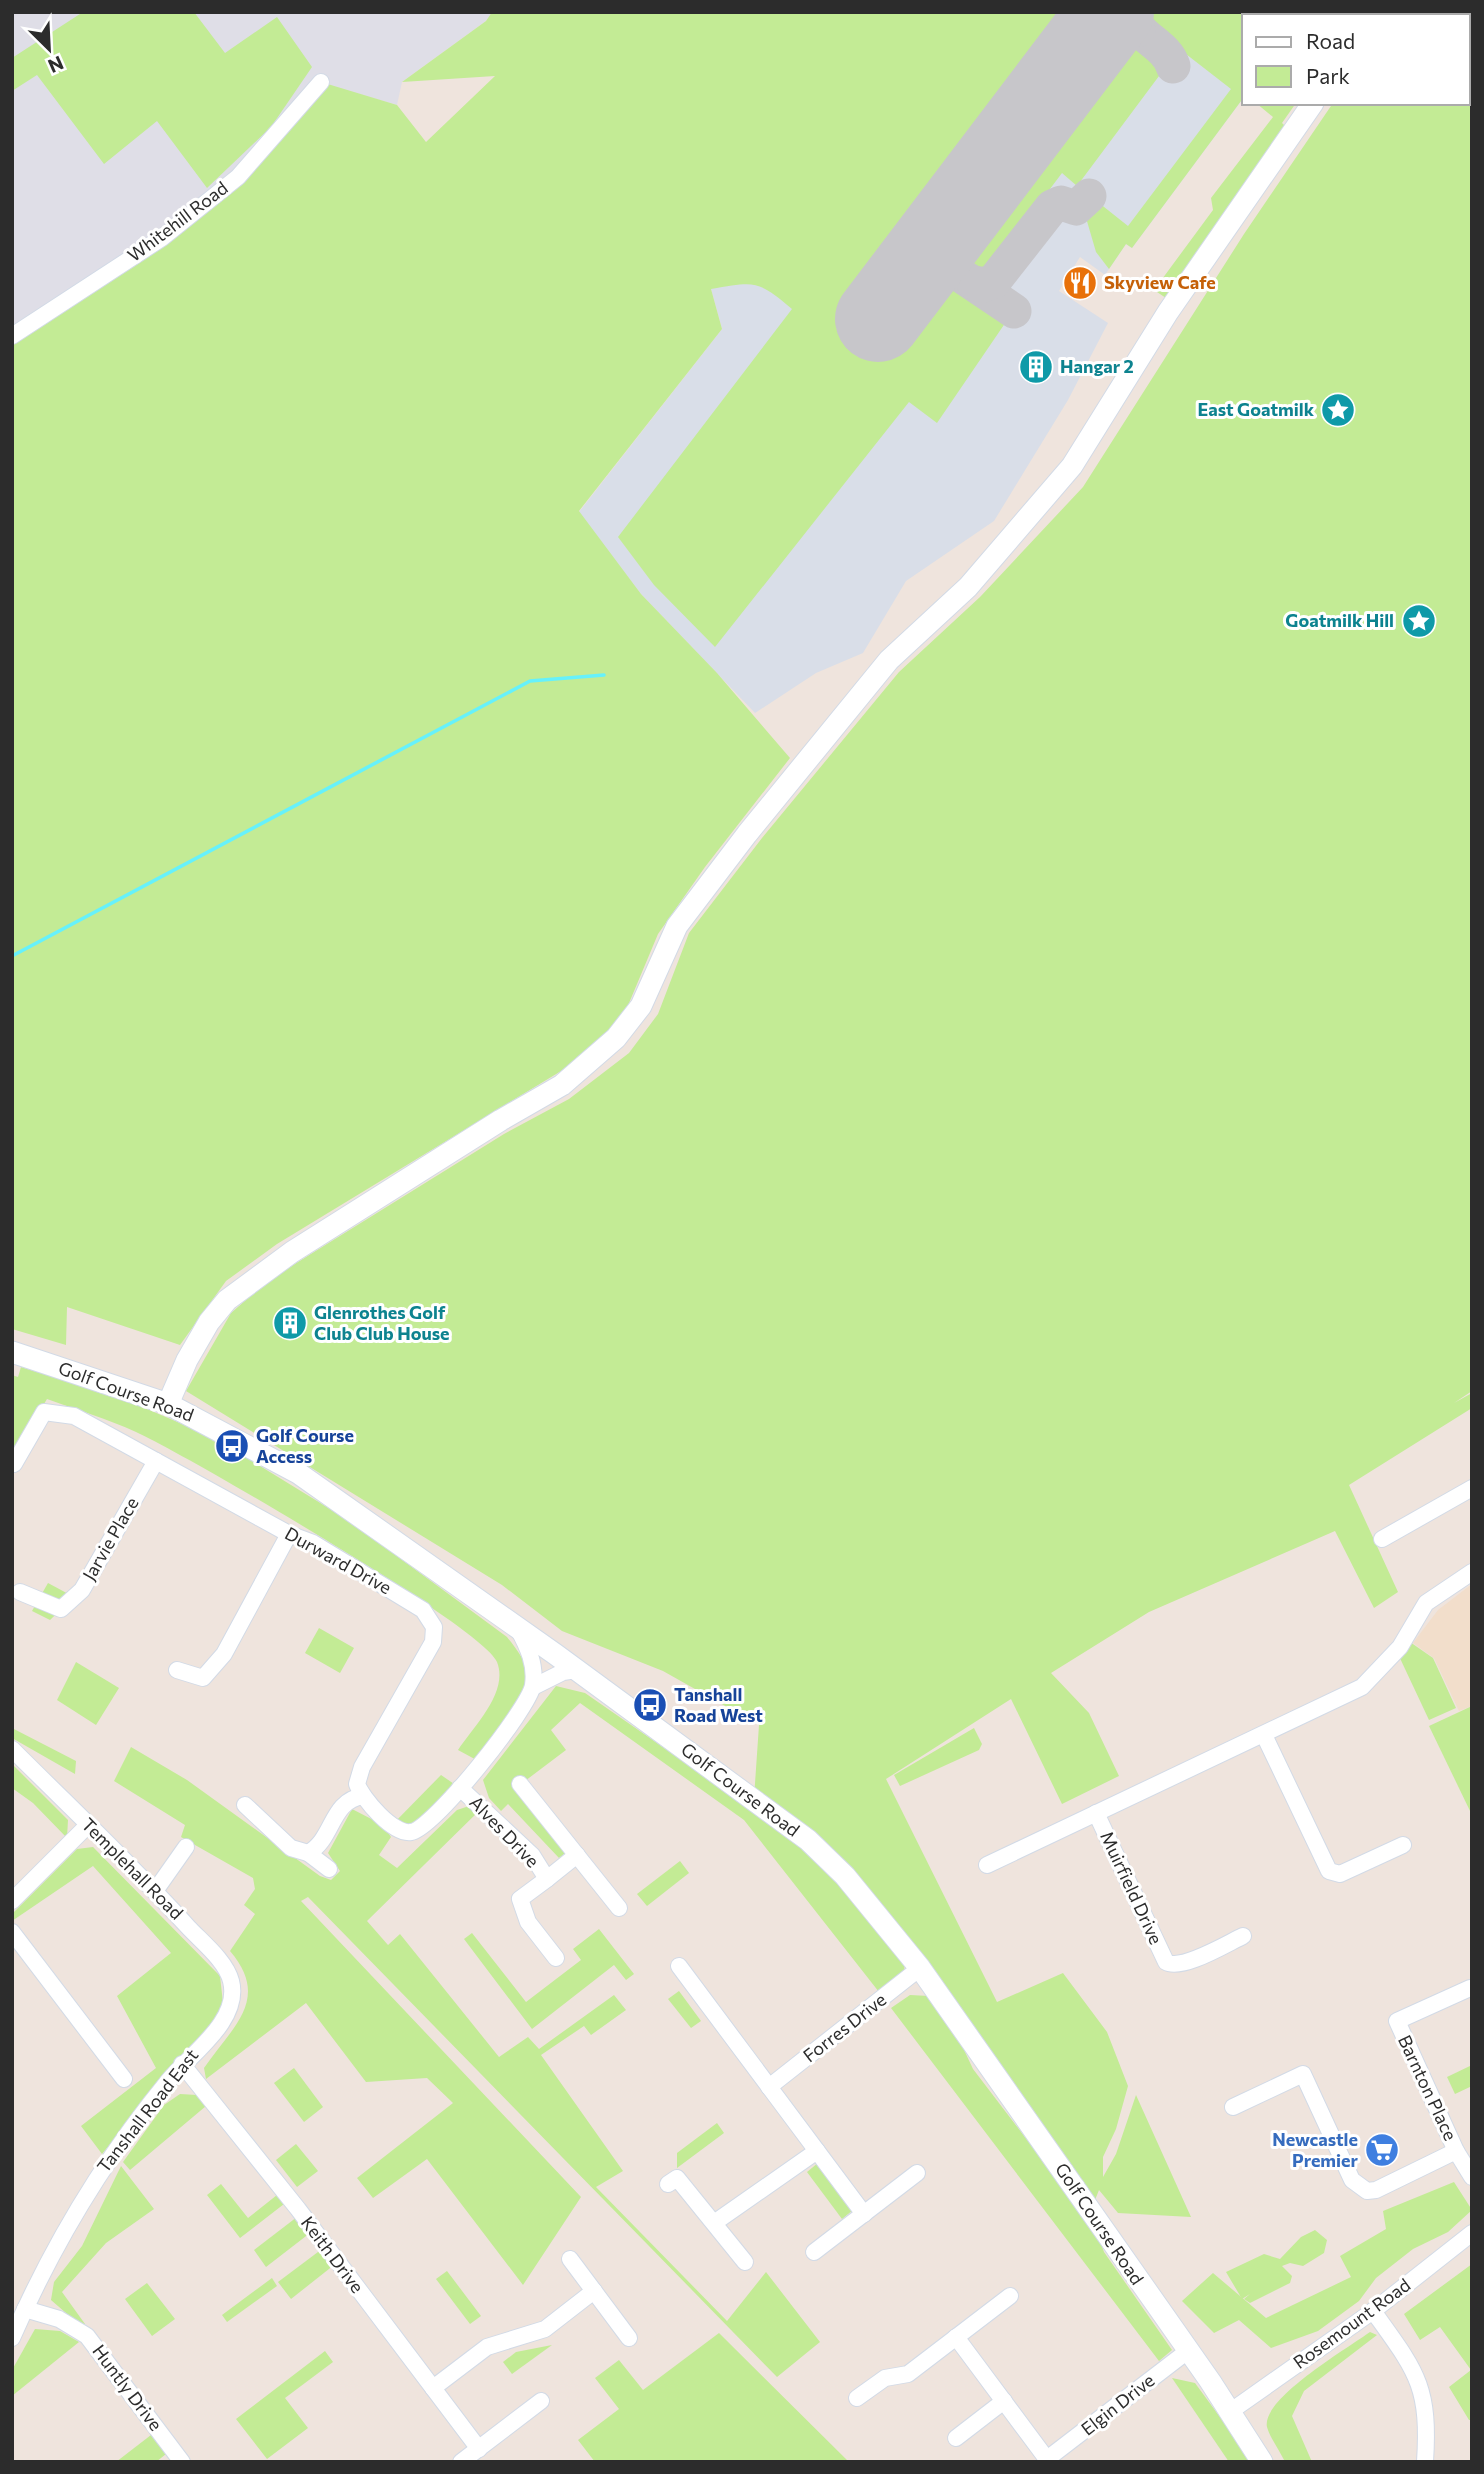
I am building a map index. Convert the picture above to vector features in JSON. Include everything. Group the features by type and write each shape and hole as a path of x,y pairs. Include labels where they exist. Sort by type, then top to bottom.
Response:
{"street":[{"name":"Whitehill Road","path":"12,336 162,238 238,177 321,82"},
{"path":"168,1404 187,1360 209,1322 227,1300 292,1252 500,1120 562,1085 617,1038 641,1006 677,926 747,834 889,660 968,587 1072,466 1168,312 1311,105"},
{"name":"Golf Course Road","path":"12,1352 168,1404 298,1473 517,1627 808,1840 845,1876 920,1968 1189,2350 1262,2462"},
{"name":"Durward Drive","path":"15,1464 44,1412 74,1416 289,1534 313,1543 423,1610 434,1627 433,1642 359,1775 357,1784 363,1797"},
{"name":"Jarvie Place","path":"20,1592 61,1609 82,1590 156,1461"},
{"path":"1382,1539 1472,1488"},
{"path":"177,1670 203,1678 224,1654 289,1534"},
{"name":"Muirfield Drive","path":"987,1865 1362,1687 1400,1647 1426,1603 1472,1572"},
{"path":"308,1853 320,1842 341,1805 363,1797 392,1825 411,1832 427,1821 460,1788 521,1712 533,1687 531,1657 517,1627"},
{"path":"533,1687 563,1672 576,1671"},
{"path":"1264,1735 1329,1871 1340,1874 1403,1845"},
{"name":"Templehall Road","path":"12,1749 155,1891 229,1973 233,2000"},
{"path":"520,1784 619,1908"},
{"name":"Alves Drive","path":"460,1788 532,1855 547,1879"},
{"path":"245,1805 291,1848 308,1853 329,1869"},
{"name":"Muirfield Drive","path":"1096,1813 1166,1962 1172,1965 1184,1964 1243,1936"},
{"path":"12,1901 88,1825"},
{"path":"155,1891 186,1847"},
{"name":"Alves Drive","path":"556,1958 528,1922 520,1899 577,1855"},
{"path":"12,1932 124,2079"},
{"path":"679,1966 864,2214"},
{"name":"Forres Drive","path":"769,2087 920,1968"},
{"name":"Barnton Place","path":"1470,1988 1397,2021 1456,2151 1472,2178"},
{"name":"Tanshall Road East","path":"12,2338 73,2214 111,2153 182,2064 226,2016 233,2000"},
{"name":"Keith Drive","path":"182,2064 282,2189 479,2449"},
{"name":"Barnton Place","path":"1233,2107 1303,2074 1352,2180 1367,2191 1376,2190 1456,2151"},
{"path":"714,2223 817,2151"},
{"path":"814,2252 917,2173"},
{"path":"668,2185 677,2178 745,2262"},
{"name":"Rosemount Road","path":"1231,2411 1373,2311 1472,2233"},
{"path":"570,2259 629,2338"},
{"path":"433,2388 487,2347 545,2329 594,2291"},
{"path":"857,2398 885,2378 908,2374 1010,2296"},
{"name":"Huntly Drive","path":"25,2309 59,2319 87,2336 182,2462"},
{"path":"1373,2311 1407,2358 1424,2392 1427,2426 1425,2462"},
{"name":"Elgin Drive","path":"956,2337 1048,2460 1189,2350"},
{"path":"461,2462 541,2401"},
{"path":"956,2438 1004,2401"}],"shaded area":[{"path":"12,12 492,12 486,21 402,82 397,105 321,83 238,177 12,336"},
{"path":"782,12 1364,12 1242,14 1242,100 1132,248 1126,244 1105,275 1080,257 1059,291 1108,323 1068,400 994,521 906,581 863,653 816,673 755,713 641,594 579,512 722,329 711,289"},
{"path":"1472,1584 1472,1706 1459,1711 1434,1658 1413,1643 1438,1610"}],"green space":[{"path":"83,12 194,12 225,53 277,17 312,67 271,127 207,188 157,121 104,164 37,75 12,91 12,58"},
{"path":"492,12 1084,12 898,258 886,256 851,301 888,327 922,284 940,275 951,275 1010,316 937,423 909,402 715,647 654,585 618,537 792,309 771,292 755,285 711,289 722,329 579,511 641,594 717,673 790,758 705,867 658,934 624,1015 594,1051 277,1244 226,1281 180,1345 67,1307 66,1345 12,1329 12,336 238,177 321,82 397,105 426,142 495,76 402,82 486,21"},
{"path":"1139,12 1357,12 1242,14 1242,100 1132,248 1126,244 1109,269 1096,252 1084,211 1094,199 1128,226 1231,89 1146,23"},
{"path":"1472,12 1472,1391 1454,1403 1472,1393 1472,1408 1349,1485 1398,1592 1374,1608 1335,1531 1149,1612 1051,1673 1089,1713 1119,1776 1062,1804 1011,1699 886,1779 997,2002 1063,1973 1107,2032 1128,2086 1116,2129 1103,2157 1103,2177 1116,2154 1136,2095 1191,2217 1118,2213 1099,2190 1091,2210 876,1911 754,1798 759,1725 663,1671 562,1631 502,1585 186,1391 231,1313 269,1280 504,1134 569,1099 629,1053 658,1014 689,933 762,838 899,672 980,597 1083,487 1244,234 1332,105 1470,105 1470,14 1393,14"},
{"path":"1120,36 1135,39 1147,48 1156,61 1159,76 1077,186 1062,173 988,271 975,274 970,271 959,258 958,236 1100,47 1108,39"},
{"path":"1258,105 1295,105 1282,123 1286,127 1169,300 1154,290 1213,210 1211,198 1273,117"},
{"path":"21,1367 121,1398 213,1437 348,1520 507,1637 526,1667 528,1687 515,1713 482,1763 458,1750 488,1708 498,1685 497,1662 480,1643 330,1542 211,1472 114,1423 47,1399 12,1457 12,1375 18,1377"},
{"path":"48,1583 74,1597 50,1620 32,1611"},
{"path":"319,1628 354,1648 340,1673 305,1653"},
{"path":"1410,1642 1433,1658 1456,1708 1429,1720 1398,1654"},
{"path":"76,1662 119,1688 96,1725 57,1700"},
{"path":"556,1686 585,1693 781,1829 829,1874 905,1959 904,1974 879,1992 744,1820 580,1703 551,1730 566,1750 521,1784 571,1848 559,1858 508,1804 501,1811 489,1798 483,1780"},
{"path":"1472,1706 1472,1812 1471,1813 1429,1726"},
{"path":"12,1728 76,1761 75,1774 12,1738"},
{"path":"974,1728 982,1744 979,1750 900,1786 894,1775"},
{"path":"131,1747 187,1780 320,1876 331,1880 340,1871 328,1853 352,1809 383,1825 391,1837 379,1855 397,1868 457,1810 469,1806 482,1808 367,1921 388,1945 400,1934 499,2057 528,2037 539,2049 614,1995 626,2010 591,2035 584,2026 541,2055 623,2171 596,2187 727,2321 766,2272 820,2342 777,2377 308,1897 301,1901 581,2197 523,2285 427,2159 373,2198 357,2178 453,2103 427,2078 366,2082 306,2003 206,2079 204,2068 236,2025 247,1998 247,1984 242,1968 230,1951 255,1914 244,1905 255,1889 253,1878 181,1837 185,1825 114,1781"},
{"path":"12,1764 68,1820 67,1838 33,1803 12,1788"},
{"path":"441,1775 460,1788 419,1828 392,1825"},
{"path":"93,1847 220,1976 223,2003 212,2027 162,2081 102,2154 81,2126 156,2068 117,1996 171,1953 93,1866 12,1921 13,1913 77,1849"},
{"path":"680,1861 689,1873 647,1906 637,1894"},
{"path":"599,1929 634,1974 626,1980 614,1965 532,2029 464,1939 472,1933 526,2002 581,1960 573,1949"},
{"path":"679,1991 701,2021 691,2028 668,1999"},
{"path":"910,1995 929,1996 951,2022 973,2069 1096,2230 1104,2252 1172,2350 1159,2361 891,2008"},
{"path":"1472,2065 1472,2086 1455,2094 1447,2077"},
{"path":"294,2068 323,2107 304,2122 274,2083"},
{"path":"180,2094 197,2095 206,2106 130,2170 123,2162 164,2105"},
{"path":"717,2123 724,2133 677,2168 677,2153"},
{"path":"296,2144 318,2171 297,2187 276,2160"},
{"path":"818,2163 853,2210 842,2219 807,2172"},
{"path":"121,2166 154,2209 106,2243 62,2292 85,2324 81,2326 51,2300 54,2282 82,2246"},
{"path":"1454,2182 1472,2210 1448,2232 1413,2249 1376,2278 1359,2301 1318,2331 1271,2348 1239,2320 1214,2333 1182,2301 1213,2273 1266,2318 1351,2277 1340,2256 1386,2229 1383,2211"},
{"path":"221,2184 248,2218 277,2195 284,2204 240,2238 207,2195"},
{"path":"297,2217 310,2233 266,2267 254,2250"},
{"path":"1315,2230 1327,2240 1324,2253 1303,2266 1290,2263 1282,2266 1292,2276 1290,2283 1250,2303 1244,2299 1250,2294 1242,2299 1226,2272 1264,2254 1280,2259 1301,2237"},
{"path":"322,2249 334,2265 291,2299 278,2282"},
{"path":"1472,2264 1472,2420 1469,2420 1449,2387 1471,2370 1440,2327 1420,2340 1404,2314"},
{"path":"447,2271 481,2316 470,2324 436,2279"},
{"path":"272,2278 277,2286 227,2322 222,2315"},
{"path":"147,2283 175,2319 152,2336 125,2299"},
{"path":"35,2329 60,2331 79,2342 12,2396 12,2370"},
{"path":"1370,2332 1377,2335 1304,2391 1292,2416 1312,2462 1285,2462 1267,2427 1269,2416 1277,2403 1308,2375"},
{"path":"719,2333 849,2462 595,2462 578,2440 619,2409 595,2378 619,2360 643,2390"},
{"path":"552,2345 512,2374 503,2362 516,2352"},
{"path":"325,2351 333,2362 285,2398 308,2428 267,2459 236,2419"},
{"path":"1172,2378 1195,2383 1253,2462 1229,2462"},
{"path":"151,2435 166,2454 156,2462 116,2462"}],"waterway":[{"path":"12,956 530,681 604,675"}],"taxiway":[{"path":"1131,12 1138,28 1164,51 1173,66"},
{"path":"1090,39 1116,28 1138,30"},
{"path":"974,283 984,285 994,281 1052,207 1061,203 1076,208 1089,196"},
{"path":"954,221 943,240 946,259 956,272 1014,311"},
{"path":"909,279 931,267 943,267 956,272"}],"runway":[{"path":"878,319 1111,12"}],"place":[{"name":"Skyview Cafe","path":"1080,283"},
{"name":"Hangar 2","path":"1036,367"},
{"name":"East Goatmilk","path":"1338,410"},
{"name":"Goatmilk Hill","path":"1419,621"},
{"name":"Glenrothes Golf Club Club House","path":"290,1323"},
{"name":"Golf Course Access","path":"232,1446"},
{"name":"Tanshall Road West","path":"650,1705"},
{"name":"Newcastle Premier","path":"1382,2150"}]}
